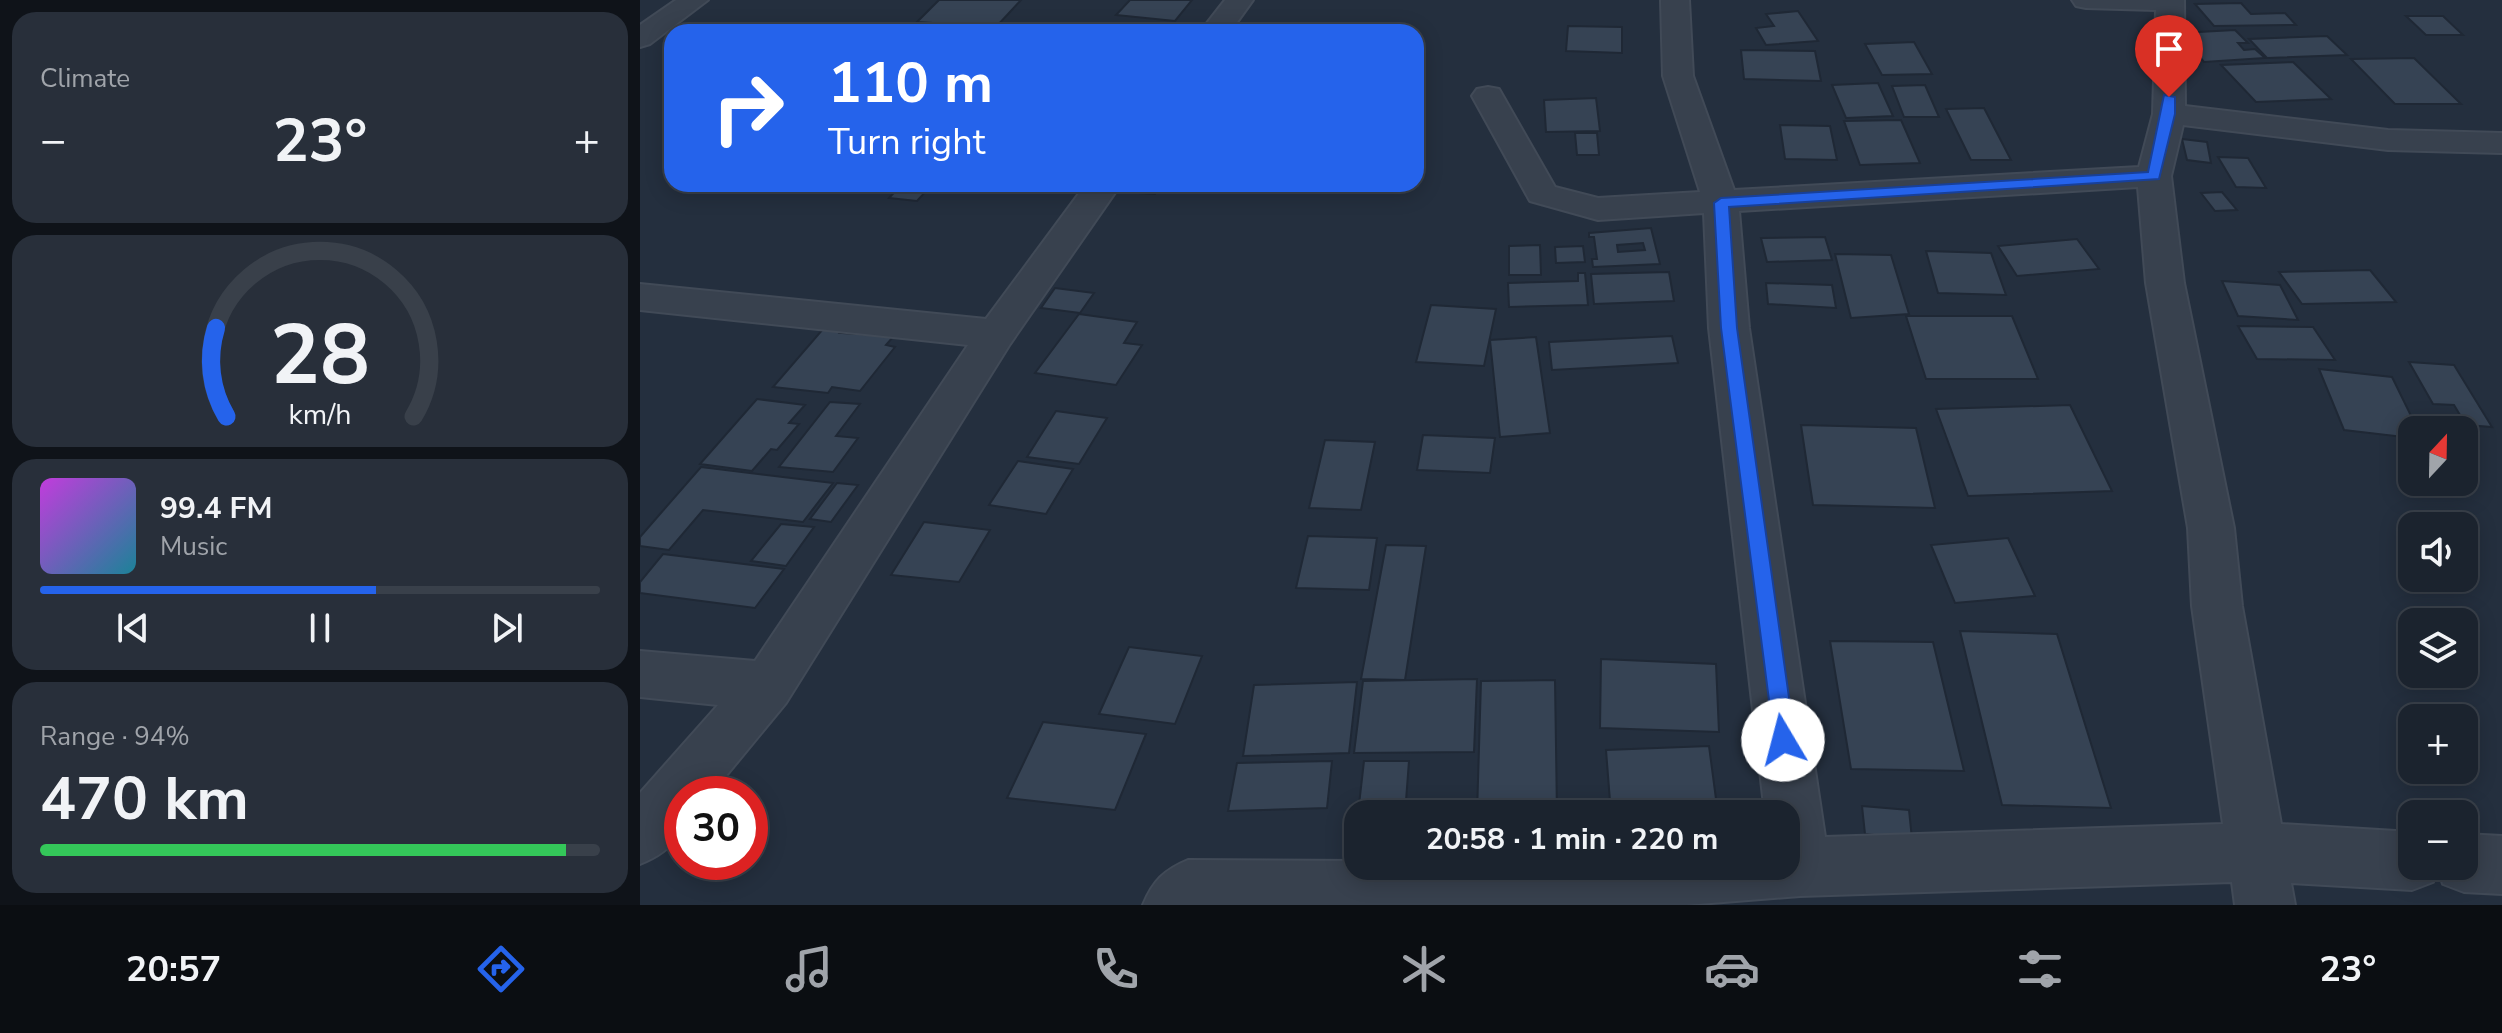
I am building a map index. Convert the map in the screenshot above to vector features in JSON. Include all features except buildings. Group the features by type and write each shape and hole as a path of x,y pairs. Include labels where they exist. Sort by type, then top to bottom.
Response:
{"street":[{"path":"640,38 694,0"},
{"path":"1221,24 1239,0"},
{"path":"1675,0 1678,76 1721,203 1729,328 1791,800"},
{"path":"2086,0 2170,1 2169,114 2154,176 2165,283 2211,528 2217,606 2260,879"},
{"path":"640,38 664,40"},
{"path":"1488,96 1542,194 1598,209 2154,176"},
{"path":"2169,114 2388,140 2502,143"},
{"path":"640,836 768,686 996,334 1098,192"},
{"path":"640,297 996,334"},
{"path":"640,674 768,686"},
{"path":"1800,867 2260,879 2398,863"},
{"path":"2478,864 2502,865"},
{"path":"1173,905 1188,890 1466,898 1660,880"}],"route":[{"path":"1783,740 1729,328 1721,203 2154,176 2169,114 2169,97"}]}
